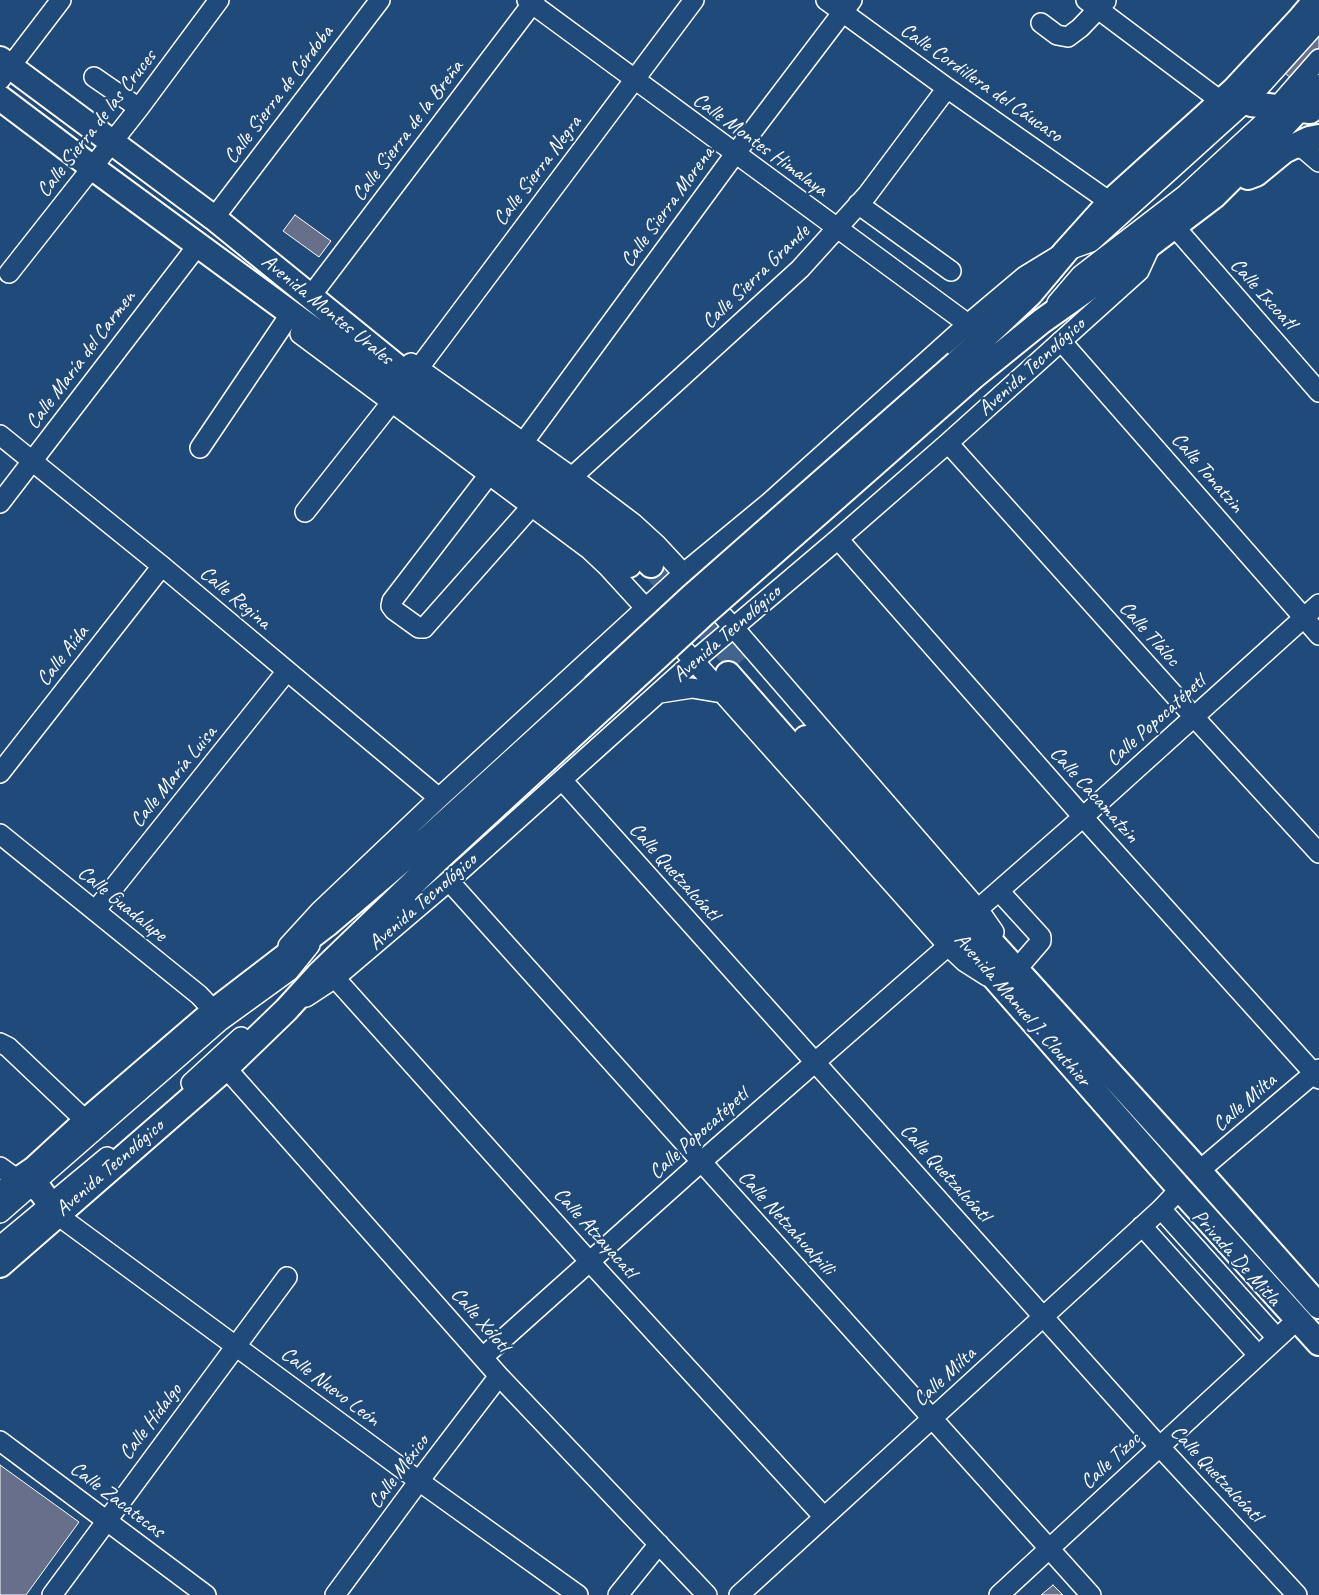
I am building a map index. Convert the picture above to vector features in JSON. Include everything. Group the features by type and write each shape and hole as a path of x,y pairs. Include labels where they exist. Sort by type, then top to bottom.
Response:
{"main road":[{"name":"Avenida Tecnológico","path":"0,1265 54,1209 226,1068 286,1010 326,977 436,861 965,370 1110,202 1234,98 1316,0"},
{"name":"Avenida Montes Urales","path":"0,98 581,526 646,570 611,527 406,374 214,218 112,142 3,68"},
{"name":"Avenida Tecnológico","path":"0,1196 16,1177 34,1169 86,1121 214,1011 326,925 427,839 691,597 965,370 1042,321 1152,243 1214,196 1319,87"},
{"path":"1234,98 1251,104 1298,109"},
{"path":"1214,196 1256,174 1284,151 1309,139 1319,137"},
{"name":"Avenida Manuel J. Clouthier","path":"730,678 1008,972 1200,1171 1319,1306"},
{"name":"Avenida Manuel J. Clouthier","path":"1008,972 1180,1190 1319,1343"},
{"path":"16,1177 40,1190 54,1209"}],"street":[{"path":"3,68 61,0"},
{"name":"Calle Sierra de las Cruces","path":"9,273 93,168 219,0"},
{"name":"Calle Sierra de Córdoba","path":"214,218 380,0"},
{"name":"Calle Sierra Negra","path":"418,369 694,0"},
{"name":"Calle Cordillera del Cáucaso","path":"826,0 848,6 947,88 1110,202"},
{"name":"Calle Montes Himalaya","path":"531,1 735,154 968,324"},
{"name":"Calle Sierra de la Breña","path":"316,289 531,1"},
{"path":"1041,23 1057,35 1068,38 1098,3 1234,98"},
{"name":"Calle Sierra Morena","path":"523,443 735,154 848,6"},
{"path":"1066,251 1091,242 1234,98 1319,21"},
{"path":"1042,321 1082,274 1185,195 1262,124 1298,109 1319,59"},
{"path":"94,77 139,108"},
{"name":"Calle Sierra Grande","path":"572,477 800,269 858,204 947,88"},
{"path":"1295,146 1305,150 1319,162"},
{"path":"858,204 950,271"},
{"name":"Calle Ixcoatl","path":"1174,226 1319,392"},
{"name":"Avenida Tecnológico","path":"326,977 449,881 694,661 948,443 1139,271 1152,243"},
{"name":"Calle María del Carmen","path":"0,503 198,245"},
{"name":"Avenida Tecnológico","path":"268,970 320,911 439,798 684,573 770,502 968,324 1025,276 1066,251"},
{"path":"270,264 294,274 316,289 418,369 572,477 633,523 684,573 734,628 978,909 997,937 1008,972"},
{"path":"255,287 267,308 488,476 590,550 608,567 694,661 730,678 948,946 965,962 1008,972"},
{"path":"200,448 285,322"},
{"name":"Calle Tonatzin","path":"1061,341 1319,635"},
{"path":"305,512 391,403"},
{"name":"Calle Regina","path":"0,435 162,566 439,798"},
{"name":"Calle Tláloc","path":"948,443 1319,853"},
{"path":"488,476 392,601 391,606 419,628 426,626 531,507"},
{"name":"Calle Cacamatzin","path":"838,539 1083,817 1317,1074"},
{"name":"Calle Aída","path":"0,773 162,566"},
{"name":"Calle Popocatépetl","path":"978,909 1319,604"},
{"name":"Calle María Luisa","path":"95,911 287,671"},
{"path":"659,694 730,678"},
{"name":"Calle Quetzalcóatl","path":"562,780 1160,1447 1297,1595"},
{"name":"Calle Guadalupe","path":"0,834 199,995 214,1011"},
{"name":"Calle Netzahualpilli","path":"449,881 1091,1595"},
{"path":"999,891 1040,935 1041,939 1008,972"},
{"path":"0,1213 16,1177 52,1168 220,1021 288,972 326,925"},
{"name":"Calle Popocatépetl","path":"484,1357 701,1162 948,946"},
{"path":"0,1246 54,1209 289,992 326,977"},
{"name":"Calle Atzayacatl","path":"326,977 824,1517"},
{"path":"0,1043 8,1047 86,1121"},
{"name":"Calle Xólotl","path":"226,1068 500,1376 707,1595"},
{"name":"Calle Milta","path":"1200,1171 1317,1074"},
{"name":"Calle Milta","path":"739,1595 933,1419 1180,1190"},
{"name":"Calle Nuevo León","path":"54,1209 67,1222 419,1481 578,1595"},
{"name":"Privada De Mitla","path":"1161,1209 1277,1338"},
{"path":"1142,1226 1258,1355"},
{"name":"Calle Hidalgo","path":"52,1595 287,1277"},
{"name":"Calle Tízoc","path":"999,1595 1298,1319"},
{"name":"Calle México","path":"336,1595 419,1481 500,1376"},
{"name":"Calle Zacatecas","path":"0,1440 206,1595"},
{"path":"618,1595 659,1544"}],"building":[{"path":"1319,31 1319,50 1293,80 1284,72"},
{"path":"295,215 331,241 319,257 283,231"},
{"path":"0,1465 79,1522 26,1595 0,1595"},
{"path":"1053,1585 1063,1595 1041,1595"}],"tunnel":[{"path":"651,565 740,666"}]}
